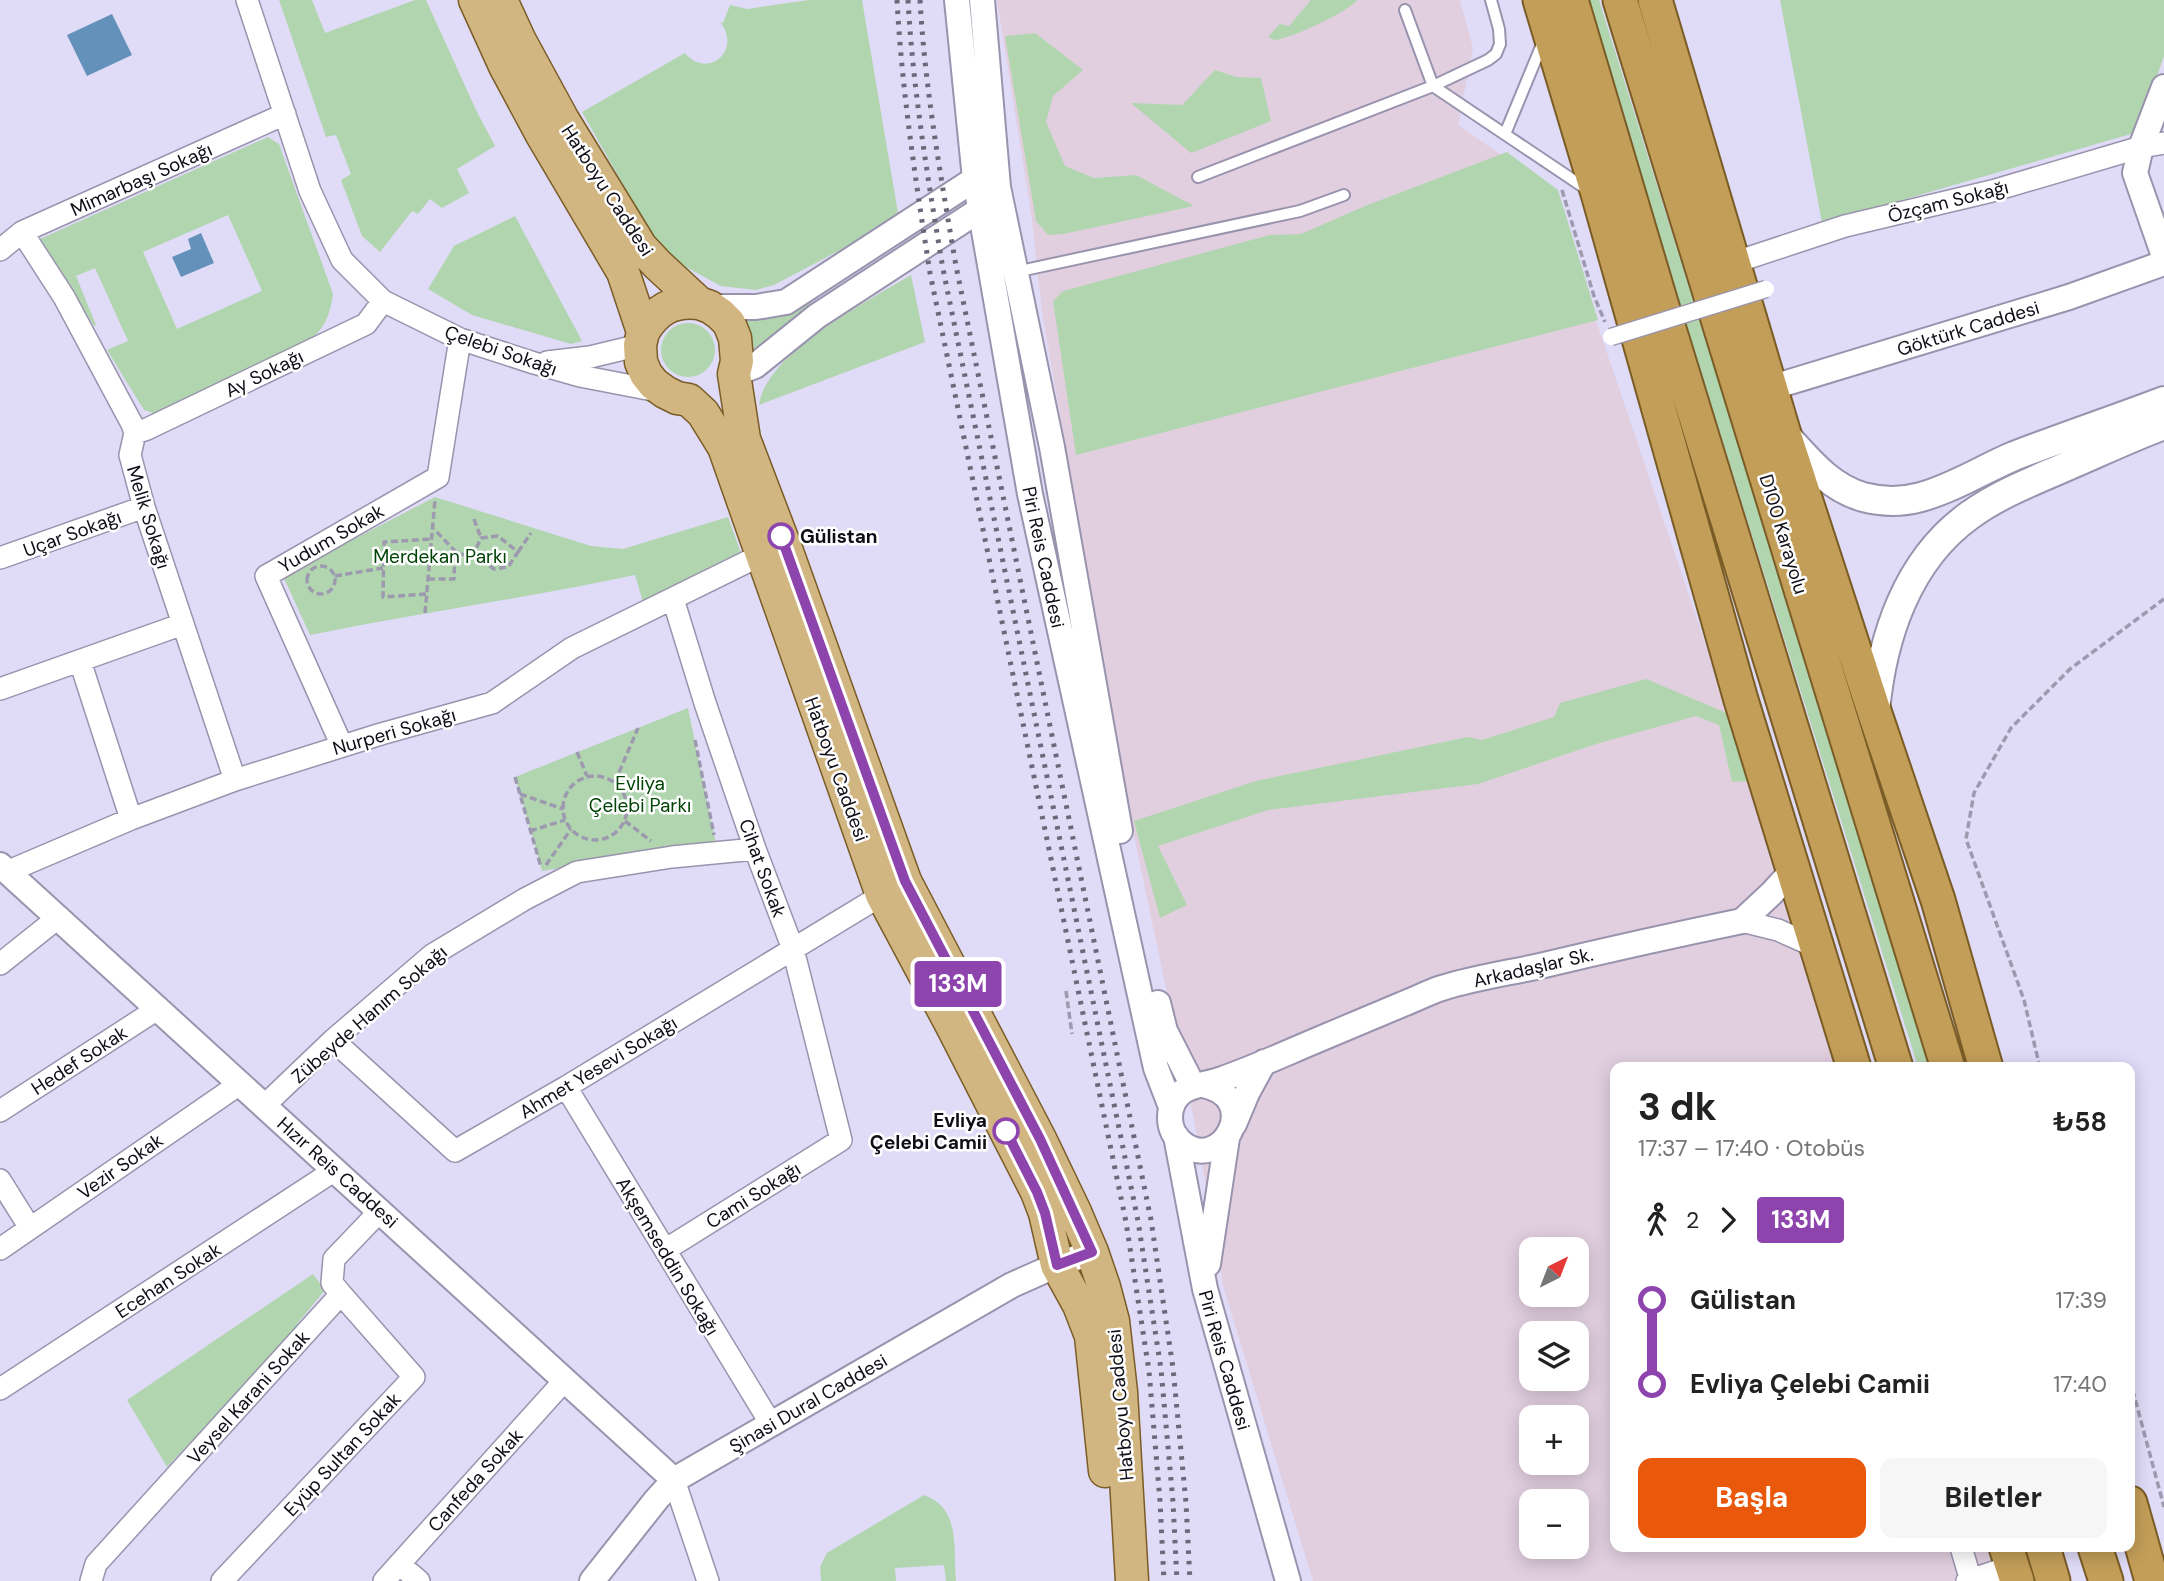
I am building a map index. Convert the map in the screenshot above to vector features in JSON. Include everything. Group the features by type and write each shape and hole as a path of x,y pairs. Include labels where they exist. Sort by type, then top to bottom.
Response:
{"highway":[{"path":"1571,0 1657,290 1894,1062"},
{"name":"D100 Karayolu","path":"1620,0 1946,1062"},
{"path":"1655,0 1784,434 1938,900 1984,1062"},
{"path":"1544,13 1600,197 1741,700 1852,1062"},
{"path":"2135,1521 2152,1581"},
{"path":"2044,1552 2053,1581"},
{"path":"2097,1552 2106,1581"},
{"path":"2115,1552 2123,1581"}],"main road":[{"name":"Hatboyu Caddesi","path":"475,0 505,66 541,133 623,272 641,339 641,362 646,374 654,384 703,413 724,447 882,895 1037,1192 1045,1213 1057,1265 1079,1305 1091,1336 1113,1581"},
{"name":"Hatboyu Caddesi","path":"501,0 563,120 641,247 704,305 720,314 729,323 735,338 737,361 734,374 744,439 905,881 1040,1139 1092,1252 1113,1321 1118,1358 1132,1581"},
{"path":"641,339 650,320 664,307 675,303 704,305"},
{"path":"677,396 702,398 725,385 734,374"},
{"path":"1784,434 1816,470 1831,482 1864,497 1901,500 1937,492 2013,457 2164,401"},
{"path":"1875,714 1878,679 1886,640 1901,603 1923,561 1943,537 1995,499 2164,425"}],"street":[{"name":"Çelebi Sokağı","path":"247,0 310,191 342,260 383,302 460,339 534,363 580,376 677,396"},
{"name":"Piri Reis Caddesi","path":"957,0 986,183 1015,272 1052,447 1124,853 1165,1031 1198,1086"},
{"name":"Piri Reis Caddesi","path":"982,0 986,183 981,209 1033,507 1156,1068 1171,1107"},
{"path":"2164,87 2153,145 2135,173 2164,256"},
{"name":"Mimarbaşı Sokağı","path":"0,250 22,232 285,114"},
{"name":"Özçam Sokağı","path":"1733,263 1844,226 1993,191 2153,145"},
{"path":"704,305 756,307 786,302 986,183"},
{"path":"734,374 755,366 817,316 981,209"},
{"path":"22,232 64,297 135,433"},
{"name":"Göktürk Caddesi","path":"1770,388 2069,297 2164,263"},
{"path":"1611,337 1766,289"},
{"name":"Ay Sokağı","path":"135,433 366,324 383,302"},
{"path":"438,477 460,339"},
{"path":"534,363 590,358 641,339"},
{"name":"Melik Sokağı","path":"135,433 130,455 144,507 235,780"},
{"name":"Yudum Sokak","path":"342,746 266,576 438,477"},
{"name":"Uçar Sokağı","path":"0,558 144,507"},
{"name":"Nurperi Sokağı","path":"4,868 235,780 492,703 572,648 761,555"},
{"name":"Cihat Sokak","path":"673,599 755,849 793,949 841,1140"},
{"path":"0,689 183,624"},
{"path":"80,661 131,819"},
{"name":"Zübeyde Hanım Sokağı","path":"265,1105 333,1040 432,955 525,899 577,872 672,857 755,849"},
{"name":"Hızır Reis Caddesi","path":"4,868 674,1480"},
{"path":"1742,921 1793,870"},
{"name":"Ahmet Yesevi Sokağı","path":"333,1040 455,1151 566,1087 882,895"},
{"path":"0,964 59,917"},
{"path":"1742,921 1778,930 1816,947"},
{"name":"Arkadaşlar Sk.","path":"1198,1086 1264,1062 1442,988 1742,921"},
{"name":"Hedef Sokak","path":"0,1111 159,1009"},
{"path":"1205,1289 1213,1224 1230,1132 1234,1116 1228,1098 1212,1087 1198,1086 1184,1091 1171,1107 1171,1127 1183,1144 1193,1149 1214,1148 1230,1132 1264,1062"},
{"name":"Vezir Sokak","path":"0,1249 241,1083"},
{"name":"Akşemseddin Sokağı","path":"566,1087 771,1424"},
{"name":"Piri Reis Caddesi","path":"1176,1136 1205,1289 1288,1581"},
{"name":"Cami Sokağı","path":"664,1250 841,1140"},
{"name":"Ecehan Sokak","path":"0,1389 335,1170"},
{"path":"0,1180 30,1228"},
{"path":"341,1294 332,1283 334,1259 380,1211"},
{"name":"Şinasi Dural Caddesi","path":"592,1581 674,1480 1012,1285 1092,1252"},
{"name":"Veysel Karani Sokak","path":"91,1581 96,1564 341,1294"},
{"name":"Eyüp Sultan Sokak","path":"222,1581 414,1377 341,1294"},
{"name":"Canfeda Sokak","path":"384,1581 565,1380"},
{"path":"674,1480 708,1581"},
{"path":"1962,1552 1970,1581 2011,1565"},
{"path":"399,1564 419,1581"}],"lane":[{"path":"1198,177 1433,86 1488,60 1496,54 1500,44 1500,29 1491,0"},
{"path":"1405,10 1433,86 1600,197"},
{"path":"1505,134 1544,13"},
{"path":"1015,272 1300,211 1344,195"}],"path":[{"path":"1555,169 1594,296 1611,337"},
{"path":"425,612 438,477"},
{"path":"473,555 481,538 474,519"},
{"path":"428,579 454,579 455,551 433,528"},
{"path":"430,552 473,555 494,569 508,567 531,533"},
{"path":"481,538 498,536 518,552"},
{"path":"426,594 383,597 384,542 432,539"},
{"path":"325,566 335,576 335,586 324,595 315,594 308,587 308,573 315,567 325,566"},
{"path":"335,576 383,568"},
{"path":"2039,1062 2024,1000 1966,839 1974,793 2011,729 2070,669 2164,599"},
{"path":"615,782 638,727"},
{"path":"694,735 716,844"},
{"path":"577,752 587,776"},
{"path":"587,776 606,777 615,782 627,800 625,821 619,830 600,840 579,836 565,820 564,798 569,788 587,776"},
{"path":"515,777 542,872"},
{"path":"520,794 563,809"},
{"path":"627,808 664,806"},
{"path":"530,831 565,820"},
{"path":"542,872 571,829"},
{"path":"542,872 553,870"},
{"path":"1066,991 1072,1034"},
{"path":"2135,1399 2164,1507"}],"shaded area":[{"path":"997,0 1460,0 1473,48 1458,125 1552,190 1729,714 1841,1062 1610,1062 1610,1552 1999,1552 2008,1581 1313,1581 1224,1289 1195,1125 1132,827 1042,312 1032,219"}],"green space":[{"path":"279,0 312,0 325,33 415,0 426,0 495,146 457,169 469,193 442,208 430,199 418,214 412,211 380,252 362,236 341,180 351,174 336,135 326,137"},
{"path":"809,0 862,0 899,219 774,285 756,290 721,286 686,267 662,248 648,229 582,112 685,53 694,61 703,64 712,63 719,58 725,52 727,43 726,33 720,22 723,23 730,5 747,9"},
{"path":"1311,0 1357,0 1343,11 1305,30 1281,39 1268,37 1280,24 1289,26"},
{"path":"1585,0 1599,0 1931,1062 1916,1062"},
{"path":"1780,0 2164,0 2164,56 2138,132 1822,223"},
{"path":"1035,33 1083,70 1053,96 1046,122 1065,166 1094,178 1136,175 1194,206 1048,235 1036,221 1005,36"},
{"path":"1215,70 1236,77 1261,78 1271,121 1191,153 1131,103 1182,105"},
{"path":"268,137 279,144 333,294 326,321 308,342 156,414 144,410 107,350 128,341 95,268 76,276 96,325 94,326 40,239","holes":["228,215 262,291 177,329 143,252"]},
{"path":"1507,152 1558,190 1598,320 1076,455 1053,301 1063,291 1270,235 1301,234 1365,206"},
{"path":"515,216 582,341 571,344 472,315 428,289 454,246"},
{"path":"911,275 925,342 759,405 766,386 780,366 799,348 846,314"},
{"path":"820,300 749,355 740,315 795,308"},
{"path":"693,323 703,327 711,335 715,350 711,365 703,373 683,377 673,373 665,365 661,345 665,335 673,327"},
{"name":"Merdekan Parkı","path":"435,497 591,546 623,549 728,517 741,553 643,602 635,575 310,635 283,576"},
{"path":"1646,679 1729,714 1751,781 1732,782 1719,725 1696,716 1596,744 1478,784 1268,810 1158,846 1187,905 1160,918 1134,821 1256,781 1468,737 1482,740 1554,717 1560,703"},
{"name":"Evliya Çelebi Parkı","path":"688,708 716,844 542,871 515,777"},
{"path":"313,1274 325,1290 297,1324 297,1330 167,1467 127,1400"},
{"path":"924,1495 936,1501 950,1519 956,1581 946,1581 944,1565 895,1568 896,1581 821,1581 820,1567 827,1553"}],"water":[{"path":"112,14 132,55 87,76 67,35"},
{"path":"201,233 214,263 181,277 172,257 191,249 188,239"}],"railway":[{"path":"897,0 906,103 930,273 1126,1222 1149,1371 1164,1581"},
{"path":"908,0 917,101 943,269 1138,1221 1161,1369 1177,1581"},
{"path":"920,0 939,167 956,266 1151,1220 1173,1368 1186,1503 1190,1581"}],"bus line":[{"name":"133M","path":"781,536 905,881 1040,1139 1092,1252 1057,1265 1045,1213 1006,1131"}],"place":[{"name":"Gülistan","path":"781,536"},
{"name":"Evliya Çelebi Camii","path":"1006,1131"}]}
